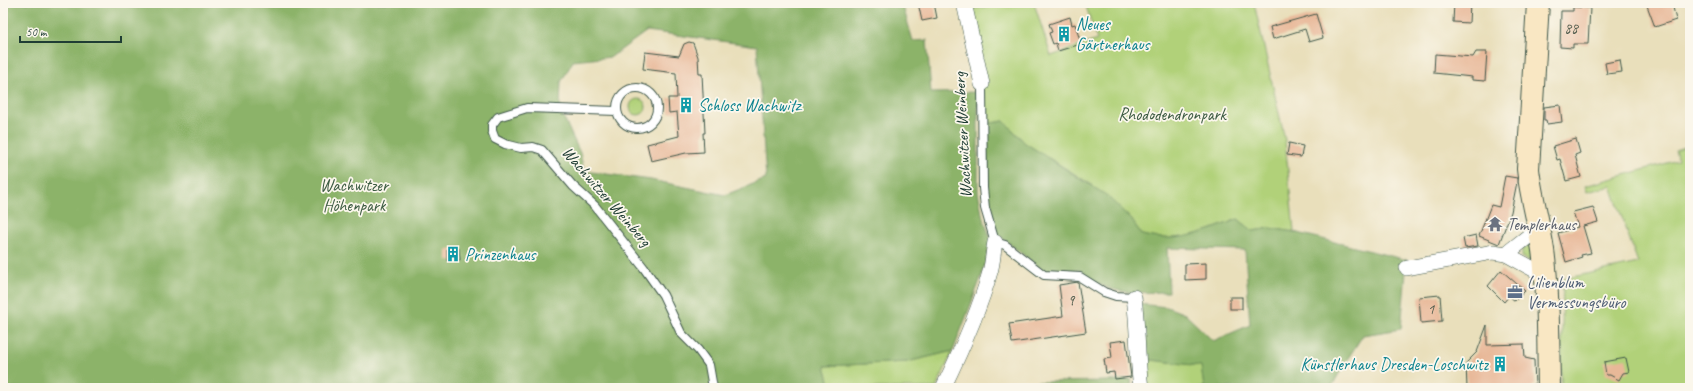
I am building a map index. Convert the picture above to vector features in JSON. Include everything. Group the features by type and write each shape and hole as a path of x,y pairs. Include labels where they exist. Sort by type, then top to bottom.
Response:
{"main road":[{"path":"1538,3 1528,169 1543,252 1549,388"}],"street":[{"name":"Wachwitzer Weinberg","path":"964,3 982,84"},
{"path":"1506,254 1539,228"},
{"name":"Wachwitzer Weinberg","path":"943,388 958,358 981,300 990,271 995,242"},
{"path":"1407,268 1493,252 1506,254 1544,275"},
{"path":"1134,297 1137,332 1137,358 1141,388"}],"lane":[{"name":"Wachwitzer Weinberg","path":"982,84 983,188 985,208 995,242"},
{"path":"634,88 647,90 656,101 657,108 654,119 643,127 636,128 624,123 617,111 618,100 622,94 634,88"},
{"name":"Wachwitzer Weinberg","path":"617,111 527,108 498,117 492,125 492,131 495,139 505,144 521,148 532,147 542,150 573,186 595,206 644,268 663,296 681,333 698,350 709,365 713,388"},
{"path":"995,242 1005,245 1044,275 1080,277 1104,292 1116,296 1134,297"}],"green space":[{"name":"Wachwitzer Höhenpark","path":"3,3 902,3 913,41 927,40 931,93 978,92 978,191 982,214 991,240 982,275 953,351 907,362 825,366 831,388 3,388","holes":["647,31 757,46 766,179 725,195 651,180 584,171 580,153 562,114 560,104 561,82 573,61 611,57"]},
{"name":"Rhododendronpark","path":"1016,3 1034,3 1051,56 1097,40 1085,3 1254,3 1285,140 1294,232 1270,228 1253,231 1238,219 1203,232 1179,237 1168,238 1142,235 1131,219 1089,183 1025,143 1004,121 985,124 970,9"},
{"path":"638,99 645,104 646,107 641,114 638,115 631,110 630,107 635,100"},
{"path":"1004,121 1025,143 1106,195 1131,219 1142,235 1168,238 1191,235 1238,219 1253,231 1270,228 1294,232 1407,260 1401,329 1363,335 1331,388 1204,388 1201,366 1143,359 1138,304 1167,307 1185,314 1213,341 1250,325 1245,250 1167,248 1169,292 1113,290 1095,282 1080,270 1045,272 997,234 991,212 987,187 985,124"},
{"path":"1690,145 1690,388 1561,388 1563,279 1638,263 1611,186 1587,192 1585,186 1678,160 1675,150"},
{"path":"1531,243 1537,264 1522,257 1522,250"},
{"path":"953,351 936,388 831,388 825,366 907,362"},
{"path":"1143,359 1202,366 1204,388 1148,388"},
{"path":"1131,379 1132,388 1017,388 1036,382 1113,381"}],"building":[{"path":"918,3 934,3 937,18 922,21"},
{"path":"1454,3 1470,3 1469,23 1453,22"},
{"path":"1646,3 1672,3 1676,20 1655,27"},
{"path":"1573,7 1590,8 1588,44 1573,44 1573,48 1560,47 1561,11 1573,11"},
{"path":"1316,14 1323,38 1309,42 1305,29 1273,39 1270,27"},
{"name":"Neues Gärtnerhaus","path":"1070,17 1072,25 1075,24 1081,44 1058,51 1056,43 1053,44 1049,33 1052,32 1049,24"},
{"name":"Schloss Wachwitz","path":"689,42 693,43 698,57 699,74 702,74 705,133 703,133 704,152 686,153 651,161 647,144 679,136 677,112 669,113 668,98 677,98 676,73 643,69 645,52 679,56 684,44"},
{"path":"1476,52 1487,52 1485,81 1472,80 1472,77 1434,73 1435,54 1473,57"},
{"path":"1620,60 1622,72 1607,74 1605,63"},
{"path":"1560,105 1562,122 1547,124 1546,120 1544,120 1544,107"},
{"path":"1576,139 1580,153 1575,155 1581,177 1566,181 1560,159 1557,160 1553,146"},
{"path":"1289,143 1303,146 1301,157 1287,155"},
{"name":"Templerhaus","path":"1505,176 1517,178 1517,182 1511,212 1499,244 1479,236 1491,205 1499,207"},
{"path":"1593,207 1598,222 1583,226 1591,253 1581,255 1582,257 1566,262 1558,233 1578,227 1573,212"},
{"path":"1476,235 1478,246 1465,248 1463,238"},
{"name":"Prinzenhaus","path":"459,248 460,260 447,261 447,249"},
{"path":"1206,263 1206,279 1185,280 1185,264"},
{"path":"1501,270 1525,291 1515,301 1509,296 1504,302 1488,286"},
{"path":"1078,282 1086,332 1012,343 1009,324 1063,316 1059,285"},
{"path":"1440,295 1442,321 1421,323 1419,297"},
{"path":"1230,297 1242,297 1242,309 1230,309"},
{"name":"Künstlerhaus Dresden-Loschwitz","path":"1487,325 1487,345 1524,344 1525,358 1534,360 1535,386 1533,385 1533,388 1467,388 1466,363 1477,352"},
{"path":"1126,340 1131,377 1115,379 1114,372 1106,373 1104,359 1112,358 1110,342"},
{"path":"1626,358 1629,372 1623,373 1619,380 1610,375 1606,375 1604,362"}],"place":[{"name":"Neues Gärtnerhaus","path":"1064,34"},
{"name":"Schloss Wachwitz","path":"686,105"},
{"name":"Templerhaus","path":"1495,224"},
{"name":"Prinzenhaus","path":"453,254"},
{"name":"Lilienblum Vermessungsbüro","path":"1515,292"},
{"name":"Künstlerhaus Dresden-Loschwitz","path":"1500,364"}]}
